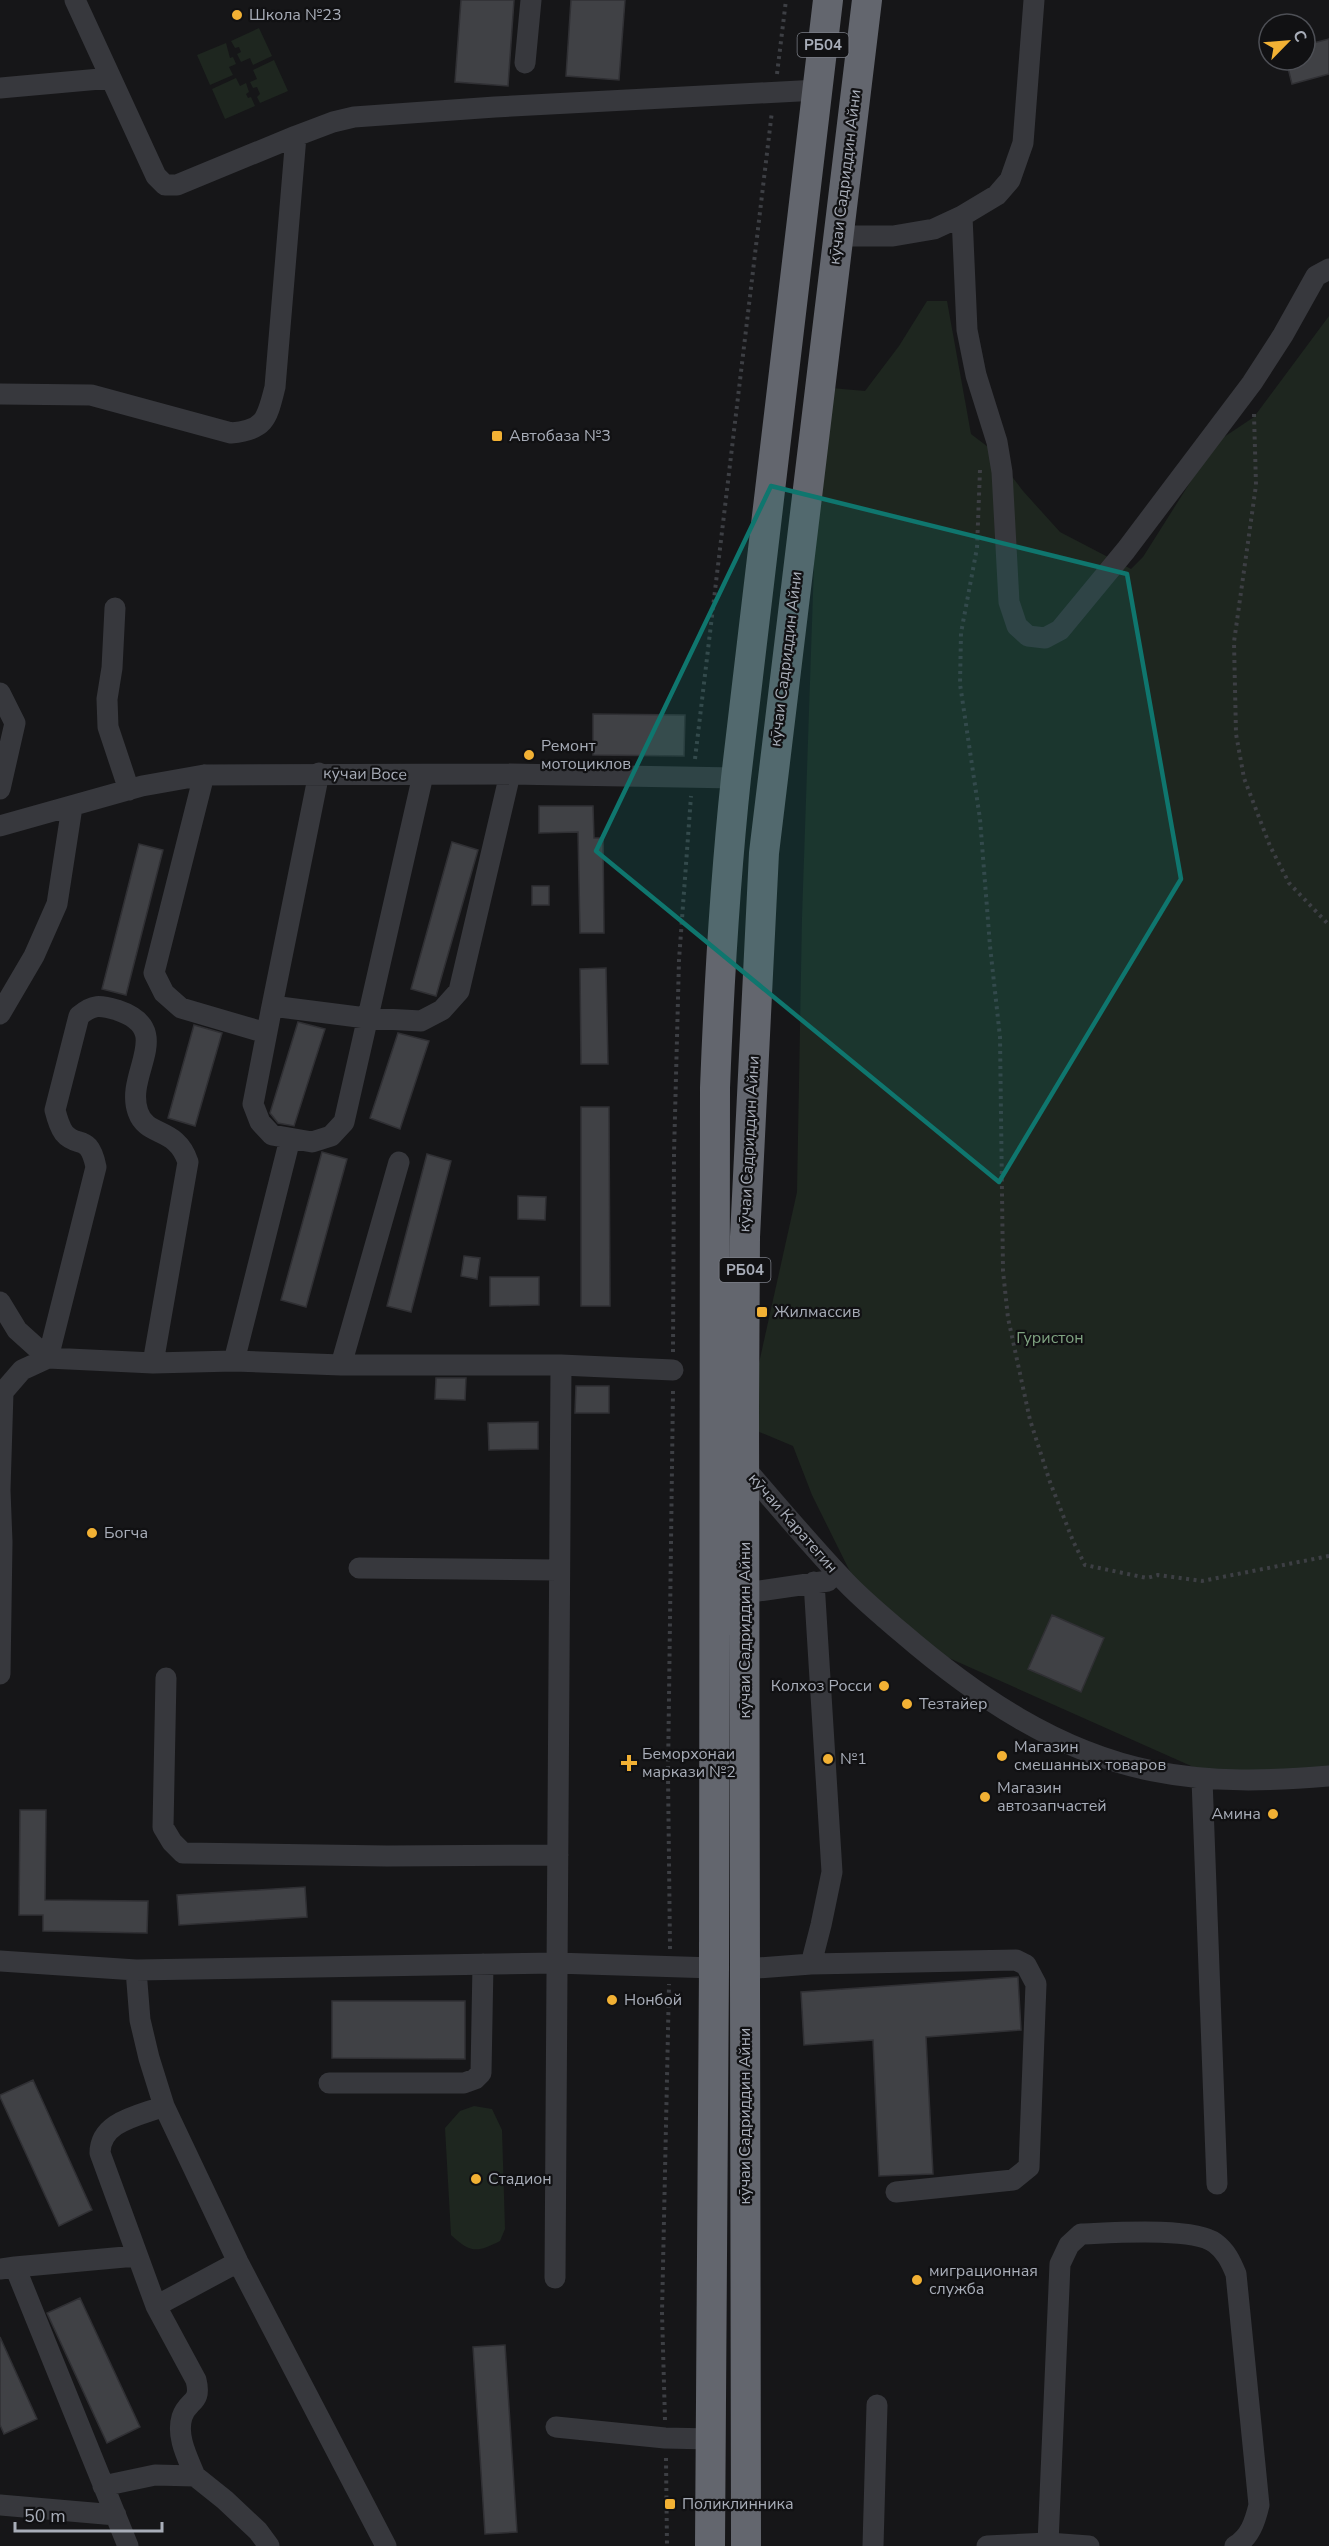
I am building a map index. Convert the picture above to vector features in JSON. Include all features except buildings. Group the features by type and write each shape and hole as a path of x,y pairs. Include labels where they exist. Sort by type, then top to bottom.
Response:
{"highway":[{"name":"РБ04","path":"818,90 828,0"},
{"name":"кӯчаи Садриддин Айни","path":"746,2546 745,1238 764,853 867,0"},
{"name":"кӯчаи Садриддин Айни","path":"710,2546 714,1968 715,1088 725,882 818,90"}],"street":[{"path":"75,0 156,176 165,185 177,185 296,136 354,117 818,90"},
{"path":"525,63 531,0"},
{"path":"838,236 914,234 934,229 962,216 997,195 1010,180 1018,162 1025,120 1034,0"},
{"path":"0,88 111,78"},
{"path":"0,393 91,395 231,433 248,431 260,426 268,414 275,387 296,136"},
{"path":"962,216 967,330 976,375 997,442 1002,472 1009,602 1017,626 1028,636 1045,638 1060,630 1126,550 1252,383 1325,268"},
{"path":"115,608 112,668 107,699 108,727 129,790"},
{"path":"0,693 15,723 0,789"},
{"path":"319,773 253,1104 260,1122 272,1135 312,1142 331,1136 344,1122 423,774"},
{"path":"272,1006 366,1018 421,1021 442,1010 459,991 510,774"},
{"name":"кӯчаи Восе","path":"0,826 129,790 204,775 510,774 736,778"},
{"path":"204,775 154,973 164,993 181,1008 266,1033"},
{"path":"0,1014 34,956 57,904 72,807"},
{"path":"48,1358 96,1167 93,1153 84,1142 66,1136 55,1110 79,1016 89,1008 100,1005 133,1016 143,1027 148,1041 135,1097 138,1114 150,1128 173,1138 183,1148 188,1162 153,1363"},
{"path":"234,1361 290,1139"},
{"path":"341,1365 399,1162"},
{"path":"0,1302 17,1330 48,1358"},
{"path":"0,1674 0,1490 3,1392 22,1370 48,1358 153,1363 234,1361 341,1365 561,1365 673,1370"},
{"path":"555,2278 555,1963 558,1855 561,1365"},
{"name":"кӯчаи Каратегин","path":"745,1468 842,1579 961,1680 1021,1721 1110,1760 1152,1771 1202,1779 1255,1781 1329,1776"},
{"path":"359,1568 558,1570"},
{"path":"745,1593 842,1579"},
{"path":"811,1964 822,1925 832,1872 814,1582"},
{"path":"166,1678 163,1827 172,1842 183,1852 387,1856 558,1855"},
{"path":"1202,1779 1217,2184"},
{"path":"0,1960 136,1970 555,1963 714,1968"},
{"path":"744,1969 811,1964 1016,1960 1026,1965 1036,1984 1029,2167 1012,2180 896,2192"},
{"path":"329,2083 464,2083 476,2079 481,2073 483,1964"},
{"path":"136,1970 142,2029 164,2106 238,2262 387,2546"},
{"path":"164,2106 111,2127 100,2144 100,2153 156,2306 196,2380 198,2391 196,2401 183,2414 180,2427 182,2444 195,2476 258,2531 269,2546"},
{"path":"1048,2543 1060,2264 1069,2245 1081,2234 1150,2233 1191,2236 1214,2242 1228,2255 1236,2274 1259,2505 1255,2525 1240,2543 1234,2546"},
{"path":"128,2546 8,2268 136,2256"},
{"path":"156,2306 238,2262"},
{"path":"873,2546 877,2405"},
{"path":"556,2427 665,2438 711,2439"},
{"path":"104,2486 155,2475 195,2476"},
{"path":"0,2505 116,2515"},
{"path":"987,2546 1048,2543 1089,2546"}],"path":[{"path":"774,92 786,0"},
{"path":"1252,383 1256,484 1234,642 1236,734 1244,778 1270,846 1289,883 1329,925"},
{"path":"981,464 976,548 961,633 960,684 980,819 1000,1037 1003,1270 1008,1318 1030,1420 1073,1541 1086,1565 1148,1578 1158,1575 1202,1581 1329,1556"}],"highlighted area":[{"path":"771,486 1127,574 1181,879 999,1182 596,851"}],"green space":[{"path":"259,28 272,56 253,65 250,58 241,62 237,54 241,52 239,47 235,48 231,41"},
{"path":"226,43 230,58 233,57 236,64 229,67 233,75 210,85 197,55"},
{"path":"274,60 288,91 260,103 257,97 260,94 257,87 253,88 250,82 257,79 253,70"},
{"path":"236,78 240,86 246,83 249,92 246,94 248,98 251,97 255,106 225,119 212,89"},
{"name":"Гуристон","path":"927,301 947,301 971,434 992,450 1023,491 1060,532 1131,569 1143,557 1215,443 1254,417 1329,316 1329,1775 1245,1790 877,1626 812,1495 793,1446 745,1426 797,1192 802,918 820,387 865,391 899,346"},
{"name":"Стадион","path":"474,2106 492,2109 502,2130 505,2229 500,2241 479,2249 469,2248 451,2235 445,2128 460,2111"}],"place":[{"name":"Школа №23","path":"237,15"},
{"name":"Автобаза №3","path":"497,436"},
{"name":"Ремонт мотоциклов","path":"529,755"},
{"name":"Жилмассив","path":"762,1312"},
{"name":"Богча","path":"92,1533"},
{"name":"Колхоз Росси","path":"884,1686"},
{"name":"Тезтайер","path":"907,1704"},
{"name":"Магазин смешанных товаров","path":"1002,1756"},
{"name":"№1","path":"828,1759"},
{"name":"Беморхонаи маркази №2","path":"629,1763"},
{"name":"Магазин автозапчастей","path":"985,1797"},
{"name":"Амина","path":"1273,1814"},
{"name":"Нонбой","path":"612,2000"},
{"name":"Стадион","path":"476,2179"},
{"name":"миграционная служба","path":"917,2280"},
{"name":"Поликлинника","path":"670,2504"}]}
